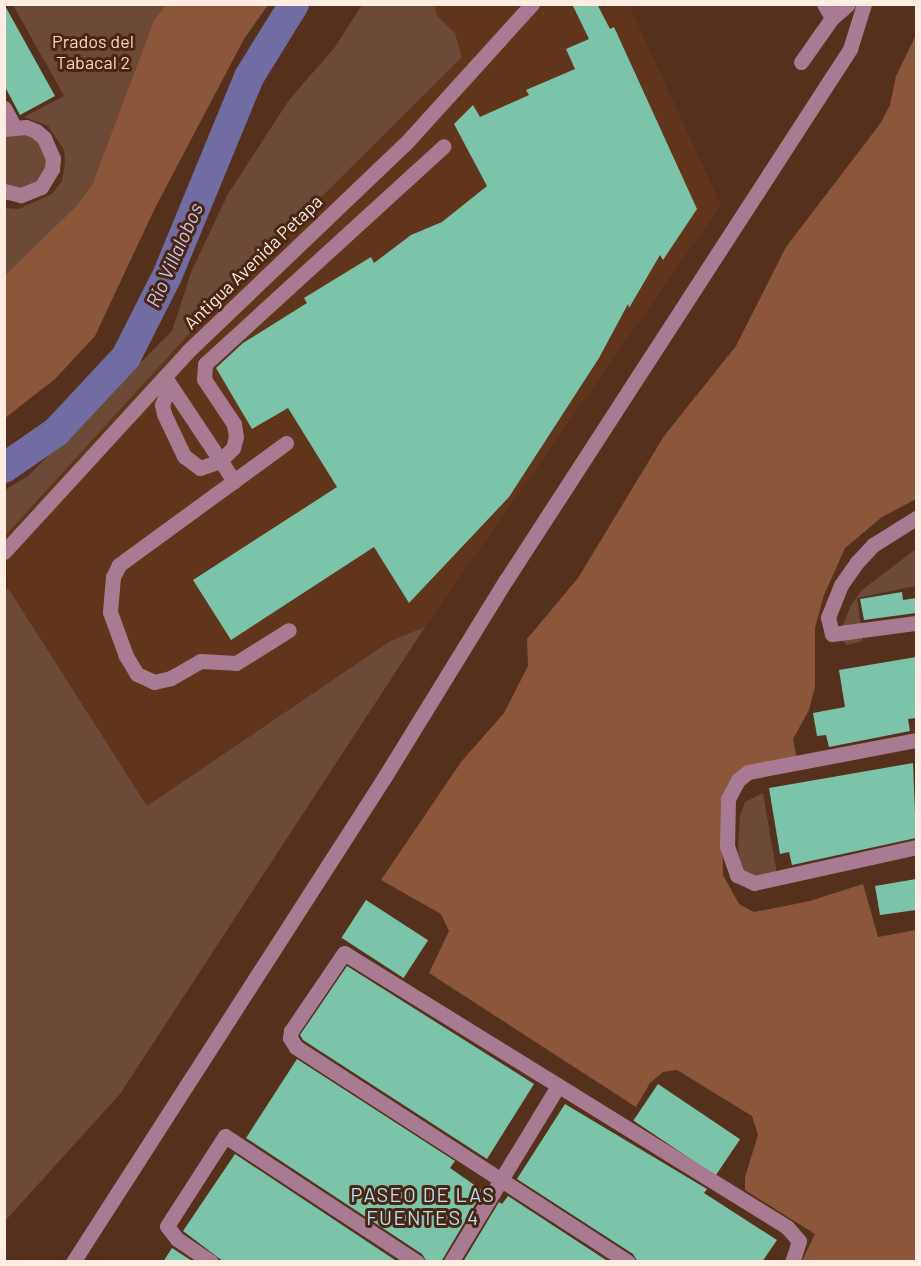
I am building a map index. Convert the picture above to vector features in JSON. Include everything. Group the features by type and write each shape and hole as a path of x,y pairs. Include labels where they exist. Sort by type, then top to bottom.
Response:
{"street":[{"name":"Antigua Avenida Petapa","path":"4,552 167,381 405,144 532,4"},
{"path":"801,62 828,11 848,4"},
{"path":"72,1262 384,778 512,570 850,49 864,4"},
{"path":"4,108 9,128 26,127 44,138 50,147 52,169 48,179 31,192 4,191"},
{"path":"167,381 162,405 164,414 184,456 200,468 220,461 233,448 236,437 234,424 204,379 205,364 444,147"},
{"path":"167,381 234,481"},
{"path":"286,443 119,565 113,577 110,612 115,633 137,674 154,682 171,678 200,661 236,663 289,630"},
{"path":"916,518 873,545 856,562 841,585 828,617 832,634 916,623"},
{"path":"916,740 748,772 738,780 728,800 727,846 737,874 754,883 916,847"},
{"path":"628,1262 499,1181 296,1047 290,1038 291,1030 338,958 348,952 558,1086 787,1227 800,1241 792,1262"},
{"path":"451,1262 558,1086"},
{"path":"211,1262 177,1239 167,1226 225,1136 417,1262"}],"shaded area":[{"path":"166,5 268,5 244,39 155,208 95,336 55,379 5,418 5,275 76,206 92,185 154,20"},
{"path":"435,5 629,5 721,205 425,627 389,641 147,806 8,588 5,536 239,279 462,57 455,33 437,16"},
{"path":"916,35 916,499 882,517 845,548 824,595 815,628 815,687 809,710 793,739 797,759 768,761 722,801 723,875 739,904 754,912 810,901 863,884 878,937 916,930 916,1261 802,1261 815,1234 745,1190 745,1177 758,1135 752,1116 677,1070 663,1072 650,1083 636,1107 429,973 449,931 441,914 381,880 461,762 504,713 528,666 527,639 578,578 664,436 736,346 786,247 880,124 890,105 896,76"}],"green space":[{"name":"Prados del Tabacal 2","path":"13,5 166,5 154,20 92,185 76,206 5,275 5,208 19,209 52,194 62,181 65,163 64,150 48,126 24,117 64,96"},
{"path":"362,5 435,5 437,16 455,33 462,57 239,279 5,536 5,490 28,476 172,331 192,270 228,194 289,100 335,47"},
{"path":"33,132 50,159 37,187 5,189 5,133"},
{"path":"916,549 916,586 857,598 863,641 847,645 841,639 842,627 851,605 862,590"},
{"path":"8,588 147,806 390,641 425,627 120,1094 5,1221 4,591"},
{"path":"763,793 778,880 768,883 740,869 738,850 740,816 745,802"}],"building":[{"path":"4,4 55,96 20,115 4,85"},
{"path":"572,4 597,4 610,29 614,27 697,209 663,260 660,255 629,308 628,304 599,358 509,497 409,603 374,547 231,640 193,580 337,487 288,408 252,429 216,368 243,343 307,303 304,298 371,257 374,263 411,235 442,222 487,186 454,124 473,105 480,117 529,95 526,90 575,69 566,49 589,39"},
{"path":"902,592 903,600 916,598 916,613 864,620 860,599"},
{"path":"916,657 916,718 908,719 910,731 829,747 826,735 817,736 813,713 845,707 839,670"},
{"path":"913,763 916,838 792,865 789,852 780,854 769,788"},
{"path":"916,879 916,910 880,915 875,886"},
{"path":"366,900 428,940 404,978 341,938"},
{"path":"347,966 534,1084 487,1159 303,1040 300,1035"},
{"path":"297,1059 455,1161 450,1168 483,1191 441,1262 427,1262 422,1254 246,1138"},
{"path":"658,1084 740,1139 715,1176 633,1120"},
{"path":"565,1104 707,1189 704,1193 777,1240 762,1262 638,1262 633,1254 517,1179"},
{"path":"235,1154 398,1262 224,1262 183,1231"},
{"path":"508,1196 609,1262 463,1262 499,1202 502,1204"},
{"path":"172,1248 192,1261 192,1262 163,1262"}],"waterway":[{"name":"Río Villalobos","path":"4,468 56,432 126,357 167,276 249,77 294,4"}],"district":[{"name":"PASEO DE LAS FUENTES 4","path":"423,1206"}]}
